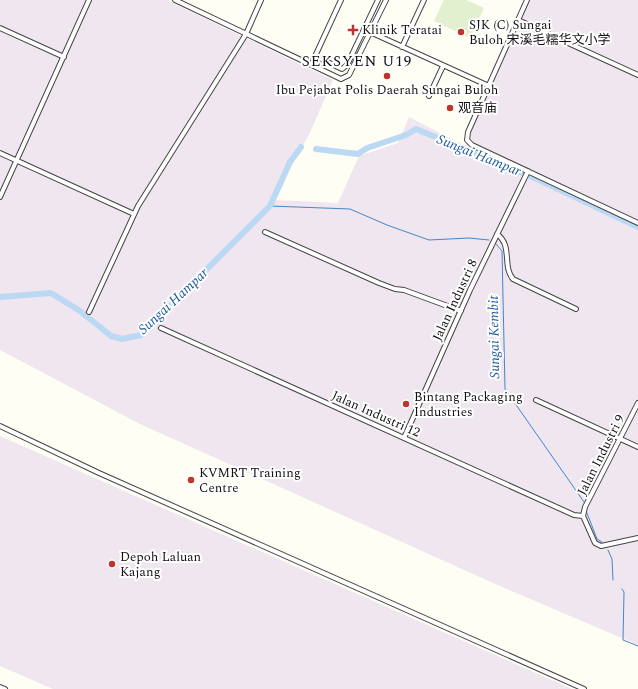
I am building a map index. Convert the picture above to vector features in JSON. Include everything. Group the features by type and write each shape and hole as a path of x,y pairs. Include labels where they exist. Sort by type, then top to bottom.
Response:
{"street":[{"path":"0,197 89,0"},
{"path":"175,0 338,78 345,79 349,75 386,0"},
{"path":"89,312 134,214 246,34 261,0"},
{"path":"311,65 341,0"},
{"path":"315,56 342,68 347,65 378,0"},
{"path":"402,47 424,0"},
{"path":"527,0 468,132 467,140 472,145 527,173 638,223"},
{"path":"518,20 638,75"},
{"path":"0,28 64,57"},
{"path":"370,32 489,86"},
{"path":"429,96 443,66"},
{"path":"0,153 134,214"},
{"name":"Jalan Industri 8","path":"404,438 461,311 527,173"},
{"path":"265,232 390,287 404,290 461,311"},
{"path":"497,234 506,245 510,275 513,279 576,309"},
{"name":"Jalan Industri 12","path":"161,328 574,515 583,516"},
{"path":"536,400 638,447"},
{"name":"Jalan Industri 9","path":"583,516 585,507 638,403"},
{"path":"0,426 120,483 584,689"},
{"path":"583,516 595,543 601,546 638,538"},
{"path":"0,687 5,689"}],"shaded area":[{"path":"0,0 167,0 333,80 308,137 291,165 275,200 338,203 359,156 398,143 409,117 465,146 530,0 638,0 638,645 493,583 140,424 0,350"},
{"path":"0,436 572,689 53,689 0,666"}],"green space":[{"path":"444,0 466,0 484,8 470,38 434,21"}],"waterway":[{"name":"Sungai Hampar","path":"316,149 358,154 367,148 406,135 416,129 537,179 638,227"},
{"name":"Sungai Hampar","path":"0,297 51,293 80,311 111,336 122,339 141,335 270,206 290,162 301,147"},
{"name":"Sungai Kembit","path":"270,206 350,209 387,225 429,240 469,238 489,240"},
{"name":"Sungai Kembit","path":"496,244 502,251 505,389 584,502"},
{"name":"Sungai Kembit","path":"587,513 597,539 602,542"},
{"name":"Sungai Kembit","path":"608,550 612,559 613,580"},
{"name":"Sungai Kembit","path":"622,589 624,592 623,640 638,646"}],"place":[{"name":"Klinik Teratai","path":"353,30"},
{"name":"SJK (C) Sungai Buloh 宋溪毛糯华文小学","path":"461,32"},
{"name":"Ibu Pejabat Polis Daerah Sungai Buloh","path":"387,76"},
{"name":"观音庙","path":"450,108"},
{"name":"Bintang Packaging Industries","path":"406,404"},
{"name":"KVMRT Training Centre","path":"191,480"},
{"name":"Depoh Laluan Kajang","path":"112,564"}],"district":[{"name":"SEKSYEN U19","path":"357,61"}]}
